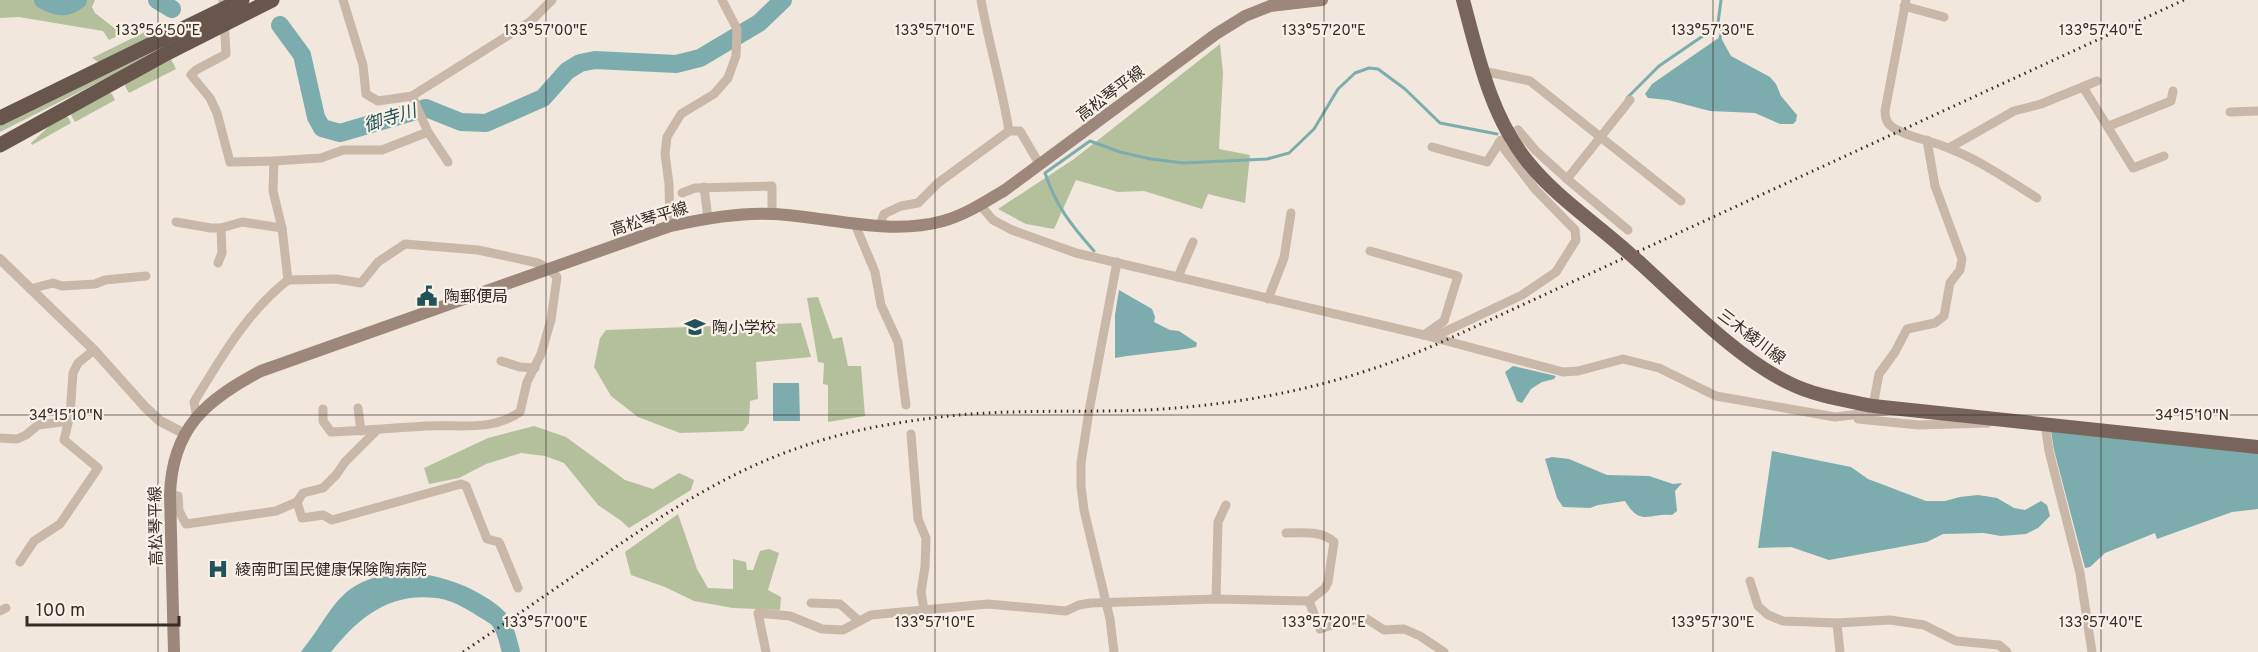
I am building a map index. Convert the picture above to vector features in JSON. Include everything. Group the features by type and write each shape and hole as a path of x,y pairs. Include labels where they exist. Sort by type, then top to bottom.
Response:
{"highway":[{"path":"0,145 242,0"},
{"path":"0,118 272,0"}],"main road":[{"name":"高松琴平線","path":"174,652 171,474 185,434 205,406 216,397 261,371 670,226 708,218 772,214 880,225 928,224 945,220 980,205 1040,165 1216,34 1245,16 1270,6 1322,0"},
{"name":"三木綾川線","path":"1463,0 1483,71 1505,136 1527,162 1715,330 1763,368 1791,384 1873,406 2258,447"}],"street":[{"path":"224,0 226,54 191,75 210,98 217,112 230,162 321,158 343,150 382,150 428,132"},
{"path":"343,0 363,65 366,94 378,100 417,104 531,21 552,0"},
{"path":"670,226 669,184 665,154 667,137 681,114 714,94 728,78 736,56 737,29 722,0"},
{"path":"981,0 989,43 1001,84 1009,131"},
{"path":"1944,17 1905,3 1885,117 1889,125 1912,136 1949,148 1989,167 2037,198"},
{"path":"1483,71 1530,81 1681,201"},
{"path":"1949,148 2014,111 2041,104 2097,81"},
{"path":"2083,87 2133,168 2164,156"},
{"path":"2109,126 2171,100 2173,91"},
{"path":"1567,179 1630,100"},
{"path":"417,104 428,132 448,162"},
{"path":"2230,112 2258,111"},
{"path":"1432,147 1487,162 1505,136 1518,130 1536,151 1593,206 1628,230"},
{"path":"880,225 884,214 901,206 918,203 938,183 1009,131 1020,131 1040,165"},
{"path":"1435,338 1522,295 1556,272 1576,240 1575,231 1535,189 1505,136"},
{"path":"1873,406 1879,374 1895,352 1907,328 1935,322 1944,316 1950,283 1962,266 1962,259 1935,186 1927,141"},
{"path":"274,161 273,191 282,228 288,280"},
{"path":"682,193 704,187 772,186 772,214"},
{"path":"704,187 708,218"},
{"path":"980,205 993,220 1012,230 1076,253 1424,335 1563,372 1578,371 1623,359 1659,368 1716,396 1835,417 1919,425 2016,421"},
{"path":"1268,299 1284,258 1291,213"},
{"path":"176,222 221,228 242,222 282,228"},
{"path":"854,222 875,272 881,305 898,342 906,405"},
{"path":"1575,231 1581,222"},
{"path":"218,263 222,253 221,228"},
{"path":"1178,277 1193,242"},
{"path":"197,418 194,402 232,340 251,316 288,280 336,279 361,283 378,262 405,244 478,250 537,262 557,277 551,320 535,368 527,382 520,412 510,419 483,427 427,426 331,432 323,421 323,409"},
{"path":"1370,251 1458,276 1444,321 1424,335"},
{"path":"0,259 94,350 160,421 185,434"},
{"path":"1114,652 1106,602 1084,510 1081,463 1117,262"},
{"path":"30,289 53,283 62,286 95,284 105,280 147,276"},
{"path":"20,562 34,541 60,524 98,468 64,440 70,415 73,373 78,363 94,350"},
{"path":"501,361 520,367 535,368"},
{"path":"1835,417 1841,411 1844,400"},
{"path":"358,408 361,431"},
{"path":"1835,417 1902,409"},
{"path":"0,438 17,439 38,425 62,422 70,415"},
{"path":"2045,424 2049,451 2080,573 2092,652"},
{"path":"170,495 178,496 179,511 186,524 276,511 297,502 303,493 322,488 376,429"},
{"path":"911,434 918,519 926,538 921,592 924,610"},
{"path":"297,502 302,518 323,515 333,519 461,484 466,486 487,539 499,542 518,588"},
{"path":"1216,599 1218,522 1226,505"},
{"path":"766,652 758,613 790,616 822,628 843,630 871,615 988,604 1066,611 1079,605 1106,602 1216,599 1309,601 1325,588 1328,582 1334,542 1321,534 1286,533"},
{"path":"1750,581 1758,606 1768,615 1783,621 1837,623 1890,620 1924,625 1956,641 1999,645 2007,652"},
{"path":"1309,601 1320,629 1343,621 1367,619 1384,630 1404,629 1420,636 1444,652"},
{"path":"811,603 840,604 858,620"},
{"path":"1837,623 1840,652"}],"green space":[{"path":"0,0 39,0 60,11 71,8 82,0 95,0 92,7 95,13 122,34 109,40 103,31 19,17 0,18"},
{"path":"155,27 159,34 100,63 92,58"},
{"path":"1220,44 1223,73 1219,149 1250,155 1245,203 1208,194 1202,209 1144,191 1118,192 1076,180 1054,229 1026,224 998,209 1074,159"},
{"path":"165,46 166,48 0,132 0,126"},
{"path":"171,59 176,69 129,93 125,86 126,83"},
{"path":"108,92 115,100 75,122 71,115 72,111"},
{"path":"64,116 68,117 71,123 32,145 31,143 56,120"},
{"path":"818,297 833,339 842,337 848,366 861,366 865,416 828,422 828,385 823,384 824,363 818,362 807,298"},
{"path":"801,323 811,357 756,362 758,399 750,401 749,423 743,431 680,433 638,417 611,396 594,367 600,338 606,330"},
{"path":"534,426 566,437 625,480 653,489 679,473 694,480 691,490 629,528 598,505 564,463 545,456 521,453 486,464 459,478 429,484 424,468 488,438"},
{"path":"678,514 697,569 708,588 733,589 733,559 746,562 747,570 753,570 760,551 769,549 779,553 768,590 781,597 780,610 733,608 694,601 665,587 631,575 625,552"}],"water":[{"path":"1721,38 1731,56 1770,77 1776,84 1781,96 1797,115 1793,124 1780,124 1755,113 1710,111 1668,100 1648,98 1645,94 1652,84"},
{"path":"1119,290 1152,309 1154,322 1170,330 1179,331 1197,343 1196,347 1115,358 1115,315"},
{"path":"1513,366 1556,376 1531,389 1522,403 1517,401 1505,372"},
{"path":"773,383 799,383 800,421 773,421"},
{"path":"2051,431 2258,453 2258,509 2232,512 2157,539 2155,533 2105,553 2090,567 2085,568"},
{"path":"1772,451 1851,467 1868,479 1926,501 1945,501 1978,495 1997,498 2014,508 2025,510 2041,501 2047,505 2050,516 2038,528 2026,534 2001,536 1984,533 1943,534 1927,542 1829,560 1791,547 1758,548"},
{"path":"1552,457 1569,459 1607,475 1649,476 1673,484 1682,483 1675,491 1677,511 1672,515 1646,517 1636,514 1625,501 1590,508 1563,507 1557,498 1545,459"},
{"path":"403,572 418,573 460,584 486,598 509,616 494,626 444,599 419,597 404,599 389,603 364,618 331,652 301,652 331,609 351,589 381,576"}],"waterway":[{"name":"御寺川","path":"43,0 61,6 78,0"},
{"name":"御寺川","path":"157,0 172,9"},
{"name":"御寺川","path":"280,25 302,55 316,117 322,128 340,133 426,108 461,122 486,123 543,98 567,71 580,63 595,60 676,64 700,58 759,23 783,0"},
{"path":"1627,98 1659,66 1713,29 1718,23 1721,0"},
{"path":"1718,23 1723,26 1719,42"},
{"path":"1094,251 1065,215 1045,173 1090,141 1120,152 1184,163 1267,159 1289,153 1314,129 1338,89 1355,73 1369,68 1378,69 1405,89 1440,123 1497,134"},
{"path":"484,607 500,621 511,652"}],"railway":[{"path":"463,652 668,512 746,469 773,457 831,437 910,421 980,413 1147,410 1225,403 1299,389 1372,369 1444,341 2184,0"}],"place":[{"name":"陶郵便局","path":"427,296"},
{"name":"陶小学校","path":"695,327"},
{"name":"綾南町国民健康保険陶病院","path":"218,569"}]}
